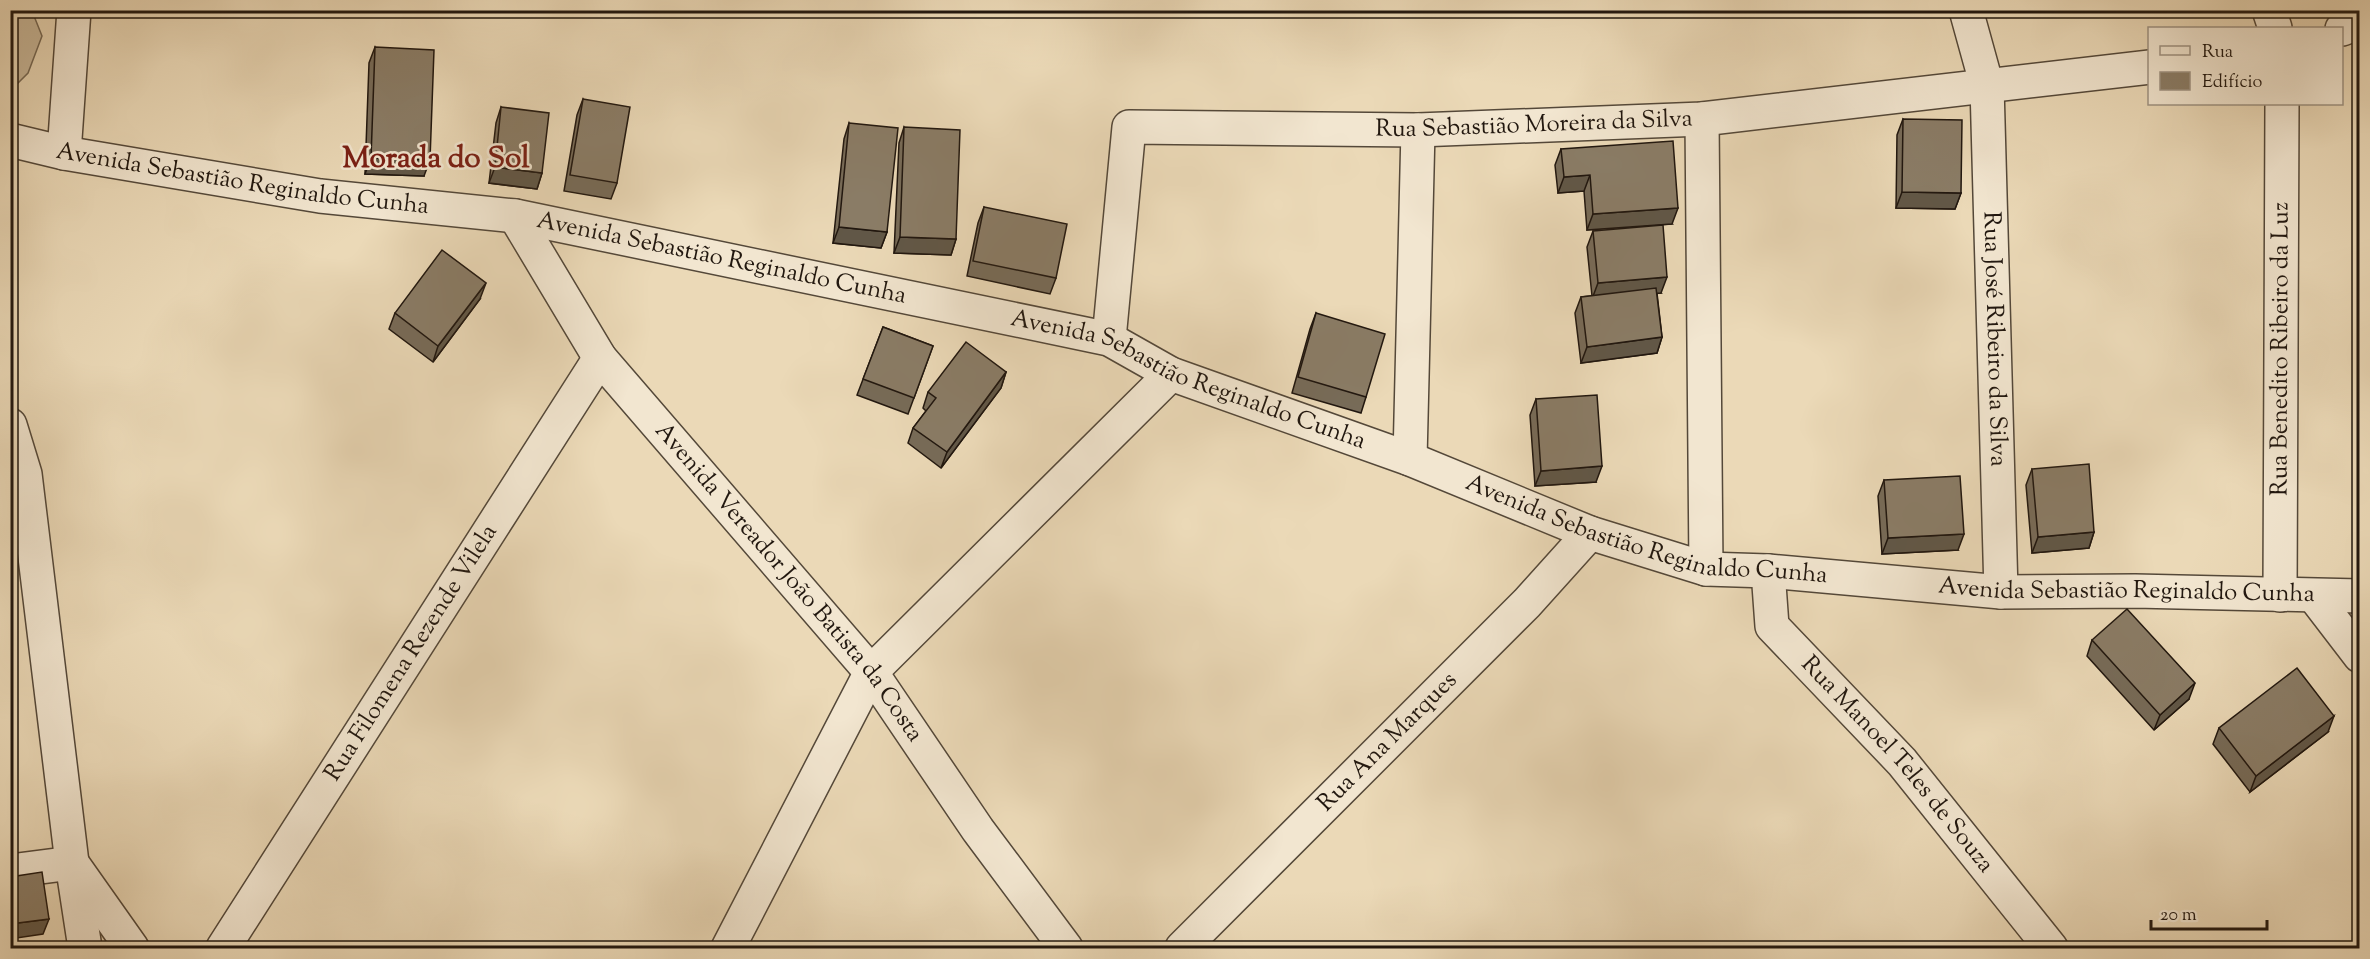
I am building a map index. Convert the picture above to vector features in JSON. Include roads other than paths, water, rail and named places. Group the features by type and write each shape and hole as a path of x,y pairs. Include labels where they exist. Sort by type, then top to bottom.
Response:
{"street":[{"path":"64,153 74,10"},
{"name":"Rua José Ribeiro da Silva","path":"1966,10 1987,86 2001,592"},
{"path":"2269,10 2275,27"},
{"path":"2343,29 2360,22"},
{"name":"Rua Sebastião Moreira da Silva","path":"1109,339 1129,127 1418,130 1702,119 2148,67"},
{"name":"Rua Benedito Ribeiro da Luz","path":"2280,595 2282,105"},
{"path":"1702,119 1706,569"},
{"path":"1410,459 1418,130"},
{"name":"Avenida Sebastião Reginaldo Cunha","path":"10,140 64,153 320,196 515,216 1109,339 1171,374 1410,459 1590,533 1706,569 1768,571 2001,592 2135,591 2360,596"},
{"name":"Avenida Vereador João Batista da Costa","path":"515,216 600,358 871,672 978,830 1066,948"},
{"name":"Rua Filomena Rezende Vilela","path":"223,948 600,358"},
{"path":"728,948 871,672 1171,374"},
{"path":"10,425 25,474 72,863 85,948"},
{"name":"Rua Ana Marques","path":"1182,948 1527,603 1590,533"},
{"name":"Rua Manoel Teles de Souza","path":"1768,571 1772,626 1902,762 2051,948"},
{"path":"2314,596 2360,656"},
{"path":"10,871 72,863"},
{"path":"72,863 132,948"}],"district":[{"name":"Morada do Sol","path":"436,159"}]}
